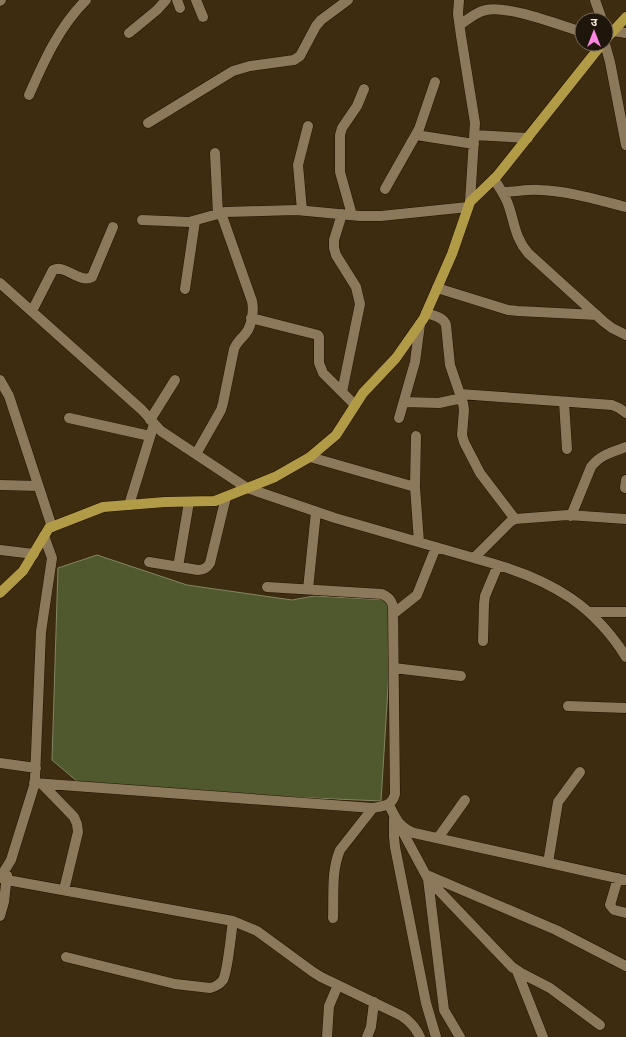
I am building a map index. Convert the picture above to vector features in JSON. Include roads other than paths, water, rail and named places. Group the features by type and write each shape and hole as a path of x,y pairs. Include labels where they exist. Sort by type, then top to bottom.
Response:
{"main road":[{"path":"614,30 626,17"},
{"path":"0,593 23,571 49,528 103,507 165,502 215,501 275,477 310,457 336,435 363,393 396,358 420,324 452,254 469,205 494,179 528,138 595,52"}],"street":[{"path":"29,95 42,64 63,27 86,0"},
{"path":"128,33 158,10 166,0"},
{"path":"196,0 203,16"},
{"path":"148,123 233,71 250,66 294,60 300,56 316,26 321,20 348,0"},
{"path":"142,220 190,222 220,213 302,210 347,215 381,216 469,205 474,139 474,115 460,25 459,0"},
{"path":"595,0 599,12"},
{"path":"460,25 477,13 495,9 520,13 574,30"},
{"path":"614,36 626,33"},
{"path":"609,52 626,145"},
{"path":"385,189 416,135 435,82"},
{"path":"342,392 360,304 356,287 336,256 334,248 334,240 347,215 340,172 340,135 346,122 357,106 364,89"},
{"path":"302,210 298,165 308,126"},
{"path":"416,135 474,139 528,138"},
{"path":"196,454 221,410 234,348 248,330 253,311 252,301 220,213 215,153"},
{"path":"494,179 508,204 517,237 528,253 612,328 626,335"},
{"path":"502,192 538,190 563,192 626,207"},
{"path":"185,289 195,221"},
{"path":"32,311 53,270 61,269 85,279 92,277 113,227"},
{"path":"0,283 142,410 161,431 247,488 316,512 498,565 538,579 570,597 590,612 618,645 626,657"},
{"path":"437,288 508,310 597,315"},
{"path":"426,313 445,321 450,365 461,396 464,410 462,430 464,442 480,473 515,518"},
{"path":"251,318 318,335 320,368 355,405"},
{"path":"400,418 415,362 420,324"},
{"path":"0,380 9,396 52,527"},
{"path":"129,505 150,436 152,422 175,380"},
{"path":"404,402 439,404 461,396 612,405 626,413"},
{"path":"564,402 567,449"},
{"path":"69,418 150,436"},
{"path":"416,436 418,542"},
{"path":"571,516 591,467 603,456 626,447"},
{"path":"310,457 416,487"},
{"path":"0,485 38,486"},
{"path":"149,562 198,570 204,570 208,567 226,497"},
{"path":"178,567 189,502"},
{"path":"308,589 316,512"},
{"path":"474,558 515,518 571,516 626,520"},
{"path":"0,916 4,902 3,879 38,784 36,768 41,632 52,558 44,536"},
{"path":"393,614 417,595 436,547"},
{"path":"0,550 34,554"},
{"path":"483,641 485,596 498,565"},
{"path":"38,784 373,808 389,805 395,794 393,614 391,601 388,596 382,594 267,587"},
{"path":"590,612 626,612"},
{"path":"394,668 461,676"},
{"path":"568,706 626,708"},
{"path":"0,763 36,768"},
{"path":"548,863 558,802 580,772"},
{"path":"38,784 74,817 77,824 77,838 64,890"},
{"path":"438,838 465,800"},
{"path":"389,805 427,877 517,971 550,988 600,1025"},
{"path":"333,918 335,866 337,857 340,850 373,808"},
{"path":"396,819 406,830 622,879 610,905 614,910 626,913"},
{"path":"396,819 394,837 395,847 426,1003 436,1037"},
{"path":"427,877 556,930 626,966"},
{"path":"427,877 444,1010 460,1037"},
{"path":"3,879 233,921 257,931 313,972 402,1016 410,1021 416,1028 420,1037"},
{"path":"66,957 175,984 210,988 215,987 219,984 224,975 233,921"},
{"path":"517,971 544,1037"},
{"path":"327,1037 330,1006 338,985"},
{"path":"367,1037 371,1027 374,1002"}]}
